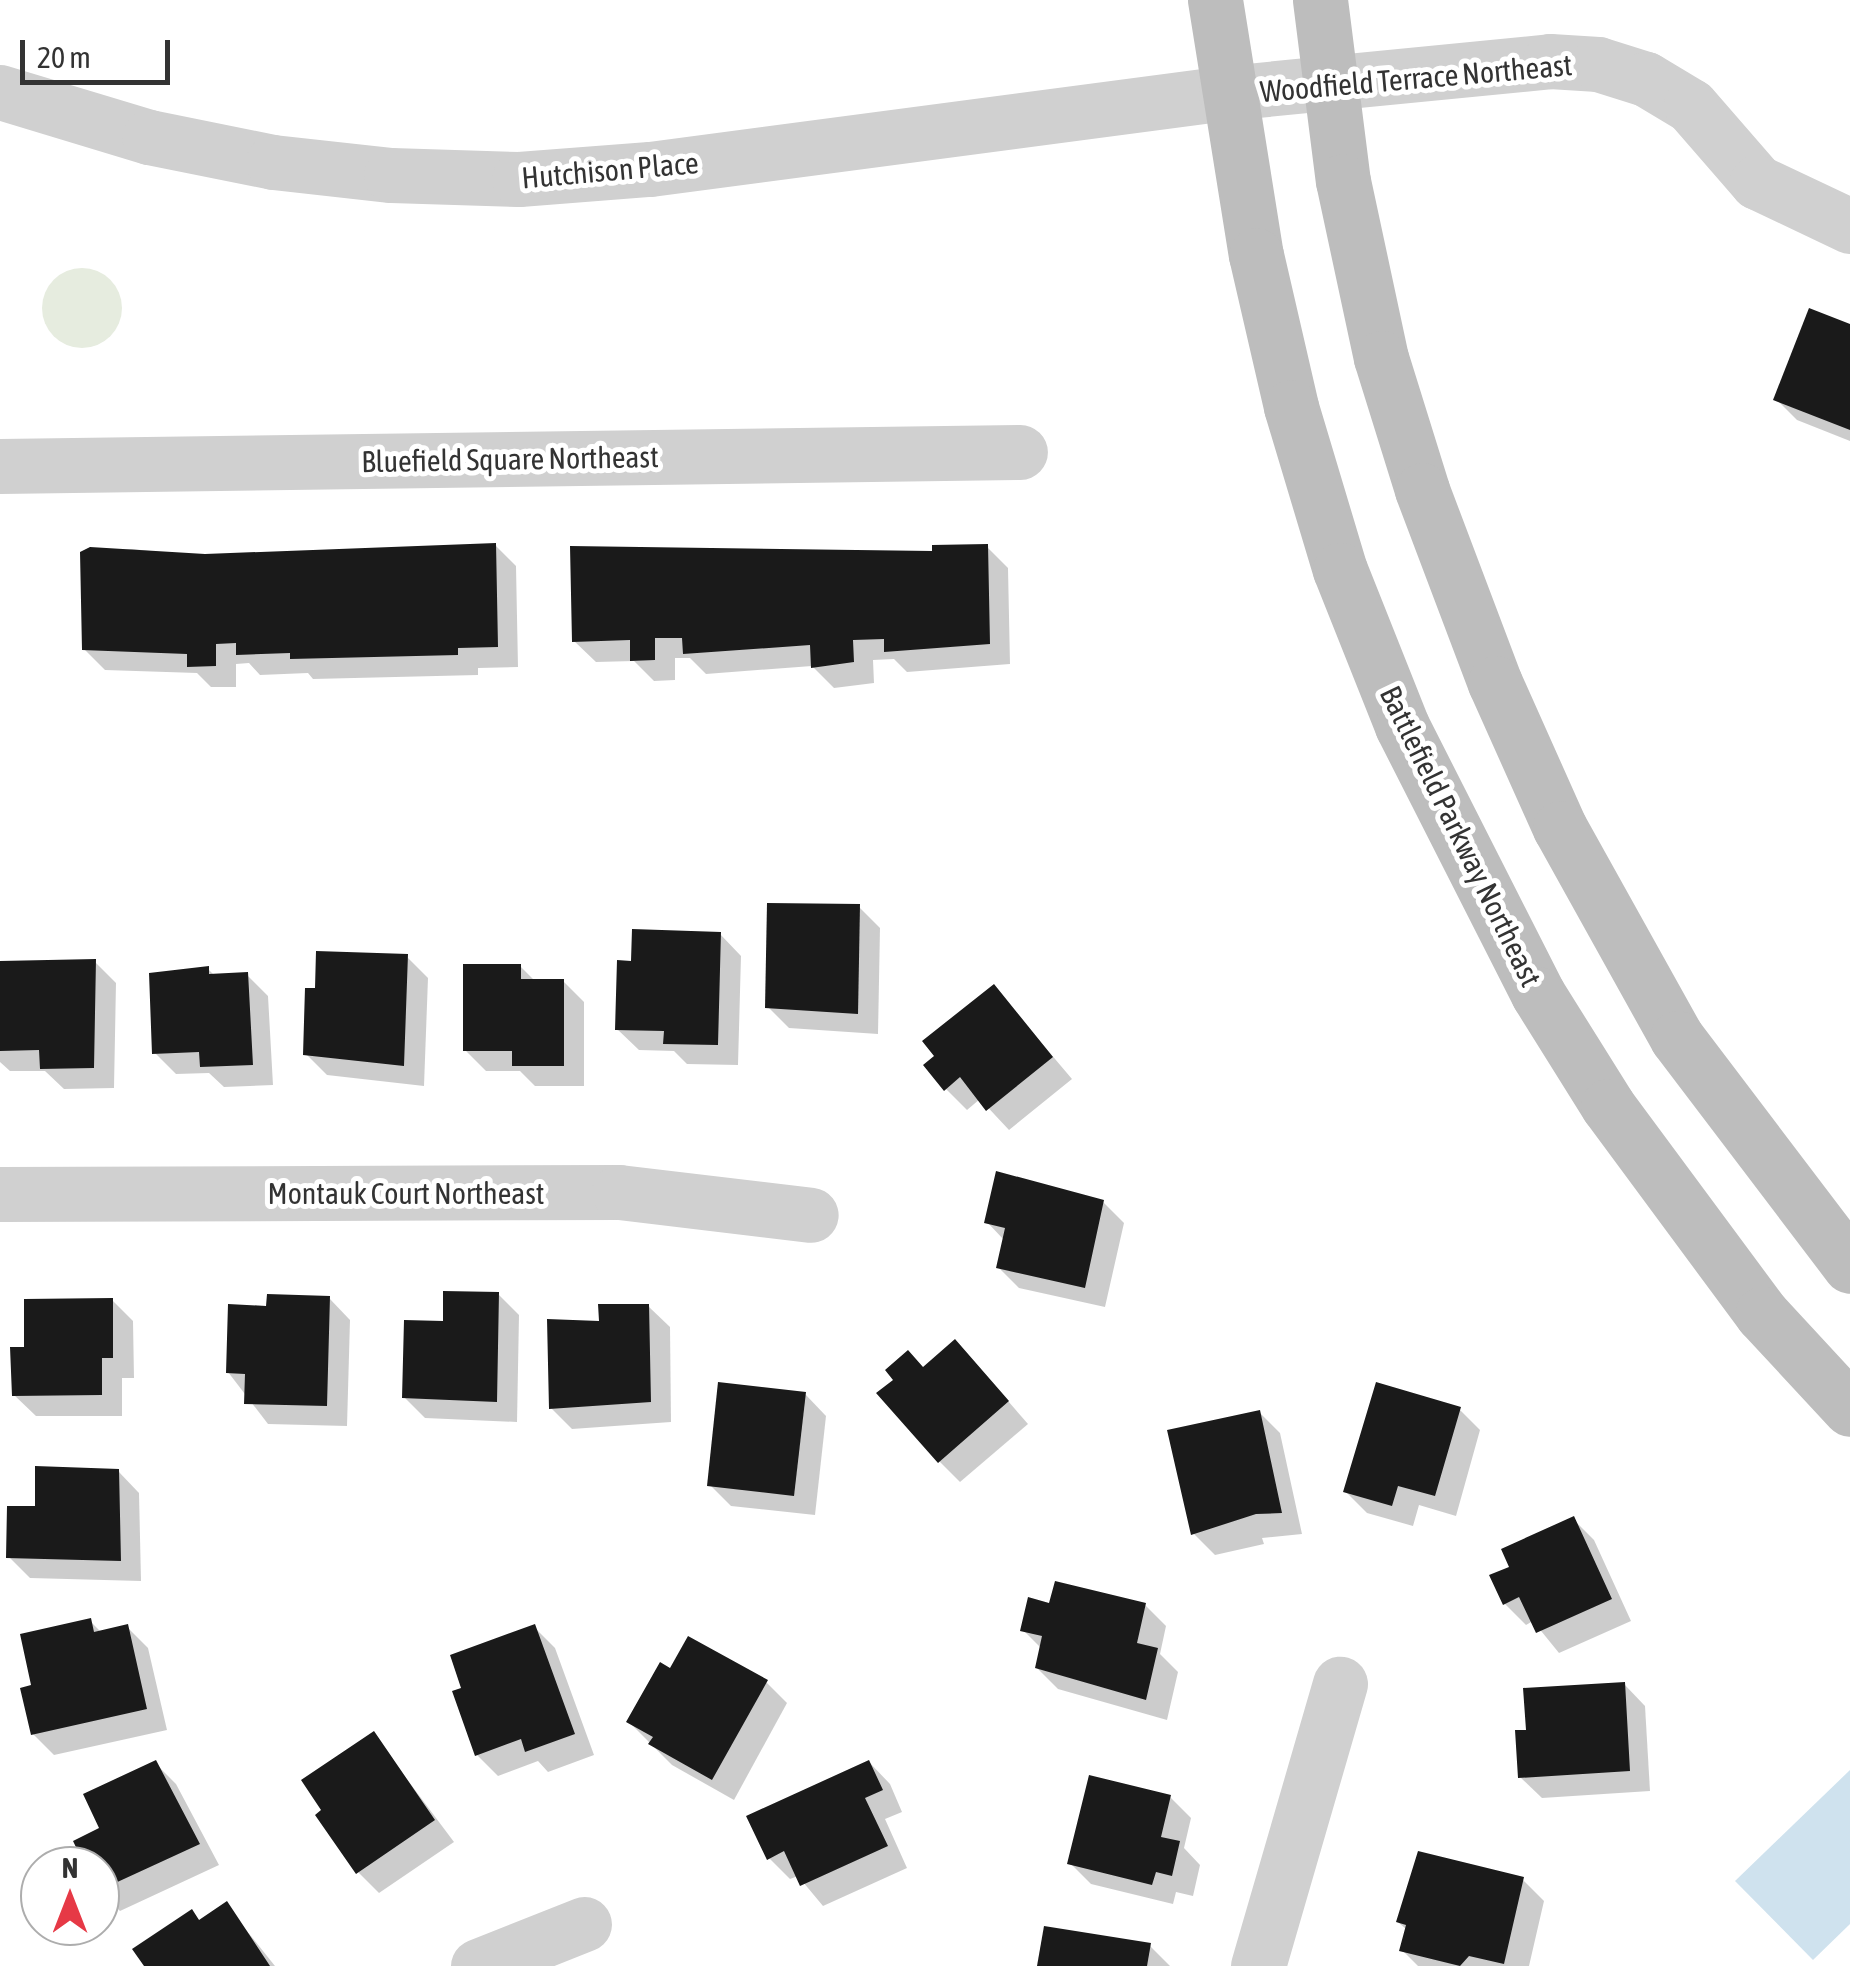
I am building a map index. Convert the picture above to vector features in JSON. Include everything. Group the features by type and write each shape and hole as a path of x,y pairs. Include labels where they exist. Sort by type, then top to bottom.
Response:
{"main road":[{"name":"Battlefield Parkway Northeast","path":"1216,0 1226,94 1291,407 1340,570 1432,791 1538,994 1608,1106 1762,1314 1850,1409"},
{"path":"1320,0 1357,262 1381,358 1422,490 1495,683 1569,845 1676,1038 1850,1266"}],"street":[{"name":"Woodfield Terrace Northeast","path":"1226,94 1550,61 1598,64 1646,79 1691,106 1757,182 1850,226"},
{"name":"Hutchison Place","path":"0,92 149,137 273,162 391,175 519,179 650,170 1226,94"},
{"name":"Bluefield Square Northeast","path":"0,466 1020,452"},
{"name":"Montauk Court Northeast","path":"0,1194 619,1192 812,1215"},
{"path":"1258,1966 1340,1684"},
{"path":"478,1966 584,1924"}],"shaded area":[{"path":"74,268 90,268 111,279 122,308 111,337 90,348 74,348 60,342 48,330 42,316 42,300 48,286 60,274"}],"water":[{"path":"1850,1770 1850,1924 1813,1960 1735,1881"}],"building":[{"path":"1809,308 1850,324 1850,430 1773,400"},
{"path":"496,543 498,647 458,648 458,655 290,659 290,653 236,655 236,643 216,644 216,666 187,667 187,654 82,650 80,552 90,547 205,554"},
{"path":"988,544 990,644 884,652 884,639 853,640 854,662 811,668 810,645 683,654 682,638 655,638 655,660 630,661 630,640 572,642 570,546 932,551 932,545"},
{"path":"767,903 860,904 858,1014 765,1008"},
{"path":"632,929 721,932 718,1045 663,1044 664,1031 615,1030 617,960 631,961"},
{"path":"316,951 408,954 404,1066 303,1055 305,988 315,988"},
{"path":"96,959 94,1068 40,1069 39,1050 0,1051 0,961"},
{"path":"463,964 521,964 521,979 564,979 564,1066 512,1066 512,1051 463,1051"},
{"path":"209,966 209,974 248,972 253,1065 200,1067 199,1052 152,1054 149,973"},
{"path":"994,984 1053,1057 986,1111 960,1077 944,1091 923,1065 934,1056 922,1041"},
{"path":"996,1171 1104,1200 1085,1288 996,1268 1005,1228 984,1223"},
{"path":"443,1291 499,1292 497,1402 402,1398 404,1320 443,1321"},
{"path":"267,1294 330,1296 327,1406 244,1404 245,1374 226,1373 228,1304 266,1306"},
{"path":"113,1298 113,1358 102,1358 102,1395 12,1396 10,1347 24,1347 24,1299"},
{"path":"598,1304 649,1304 651,1402 549,1409 547,1319 599,1321"},
{"path":"955,1339 1009,1401 938,1463 876,1393 893,1380 885,1370 908,1350 923,1367"},
{"path":"718,1382 806,1392 794,1496 707,1486"},
{"path":"1376,1382 1461,1407 1435,1496 1398,1486 1392,1506 1343,1492"},
{"path":"1260,1410 1282,1513 1256,1514 1191,1535 1167,1430"},
{"path":"35,1466 119,1469 121,1561 6,1558 7,1506 35,1506"},
{"path":"1574,1516 1612,1599 1536,1633 1519,1597 1503,1605 1489,1575 1509,1567 1501,1549"},
{"path":"1055,1581 1146,1603 1137,1643 1158,1648 1146,1700 1035,1668 1042,1636 1020,1631 1028,1597 1049,1603"},
{"path":"91,1618 94,1632 128,1624 147,1709 31,1735 20,1688 31,1685 20,1634"},
{"path":"535,1624 575,1734 525,1752 521,1739 475,1756 452,1691 461,1688 450,1655"},
{"path":"688,1636 768,1680 712,1780 648,1744 653,1737 626,1722 660,1662 670,1668"},
{"path":"1625,1682 1630,1771 1518,1778 1515,1730 1526,1730 1523,1688"},
{"path":"374,1731 435,1820 356,1874 315,1815 321,1810 301,1780"},
{"path":"156,1760 200,1844 120,1881 120,1846 75,1846 73,1841 99,1828 83,1794"},
{"path":"869,1760 883,1790 865,1798 888,1846 800,1886 784,1851 767,1860 746,1816"},
{"path":"1089,1775 1171,1795 1161,1837 1180,1841 1172,1876 1156,1872 1152,1885 1067,1864"},
{"path":"1418,1851 1524,1877 1504,1964 1469,1956 1460,1966 1399,1951 1406,1925 1396,1922"},
{"path":"227,1901 270,1966 144,1966 132,1949 192,1909 199,1920"},
{"path":"1044,1926 1151,1943 1147,1966 1037,1966"}]}
